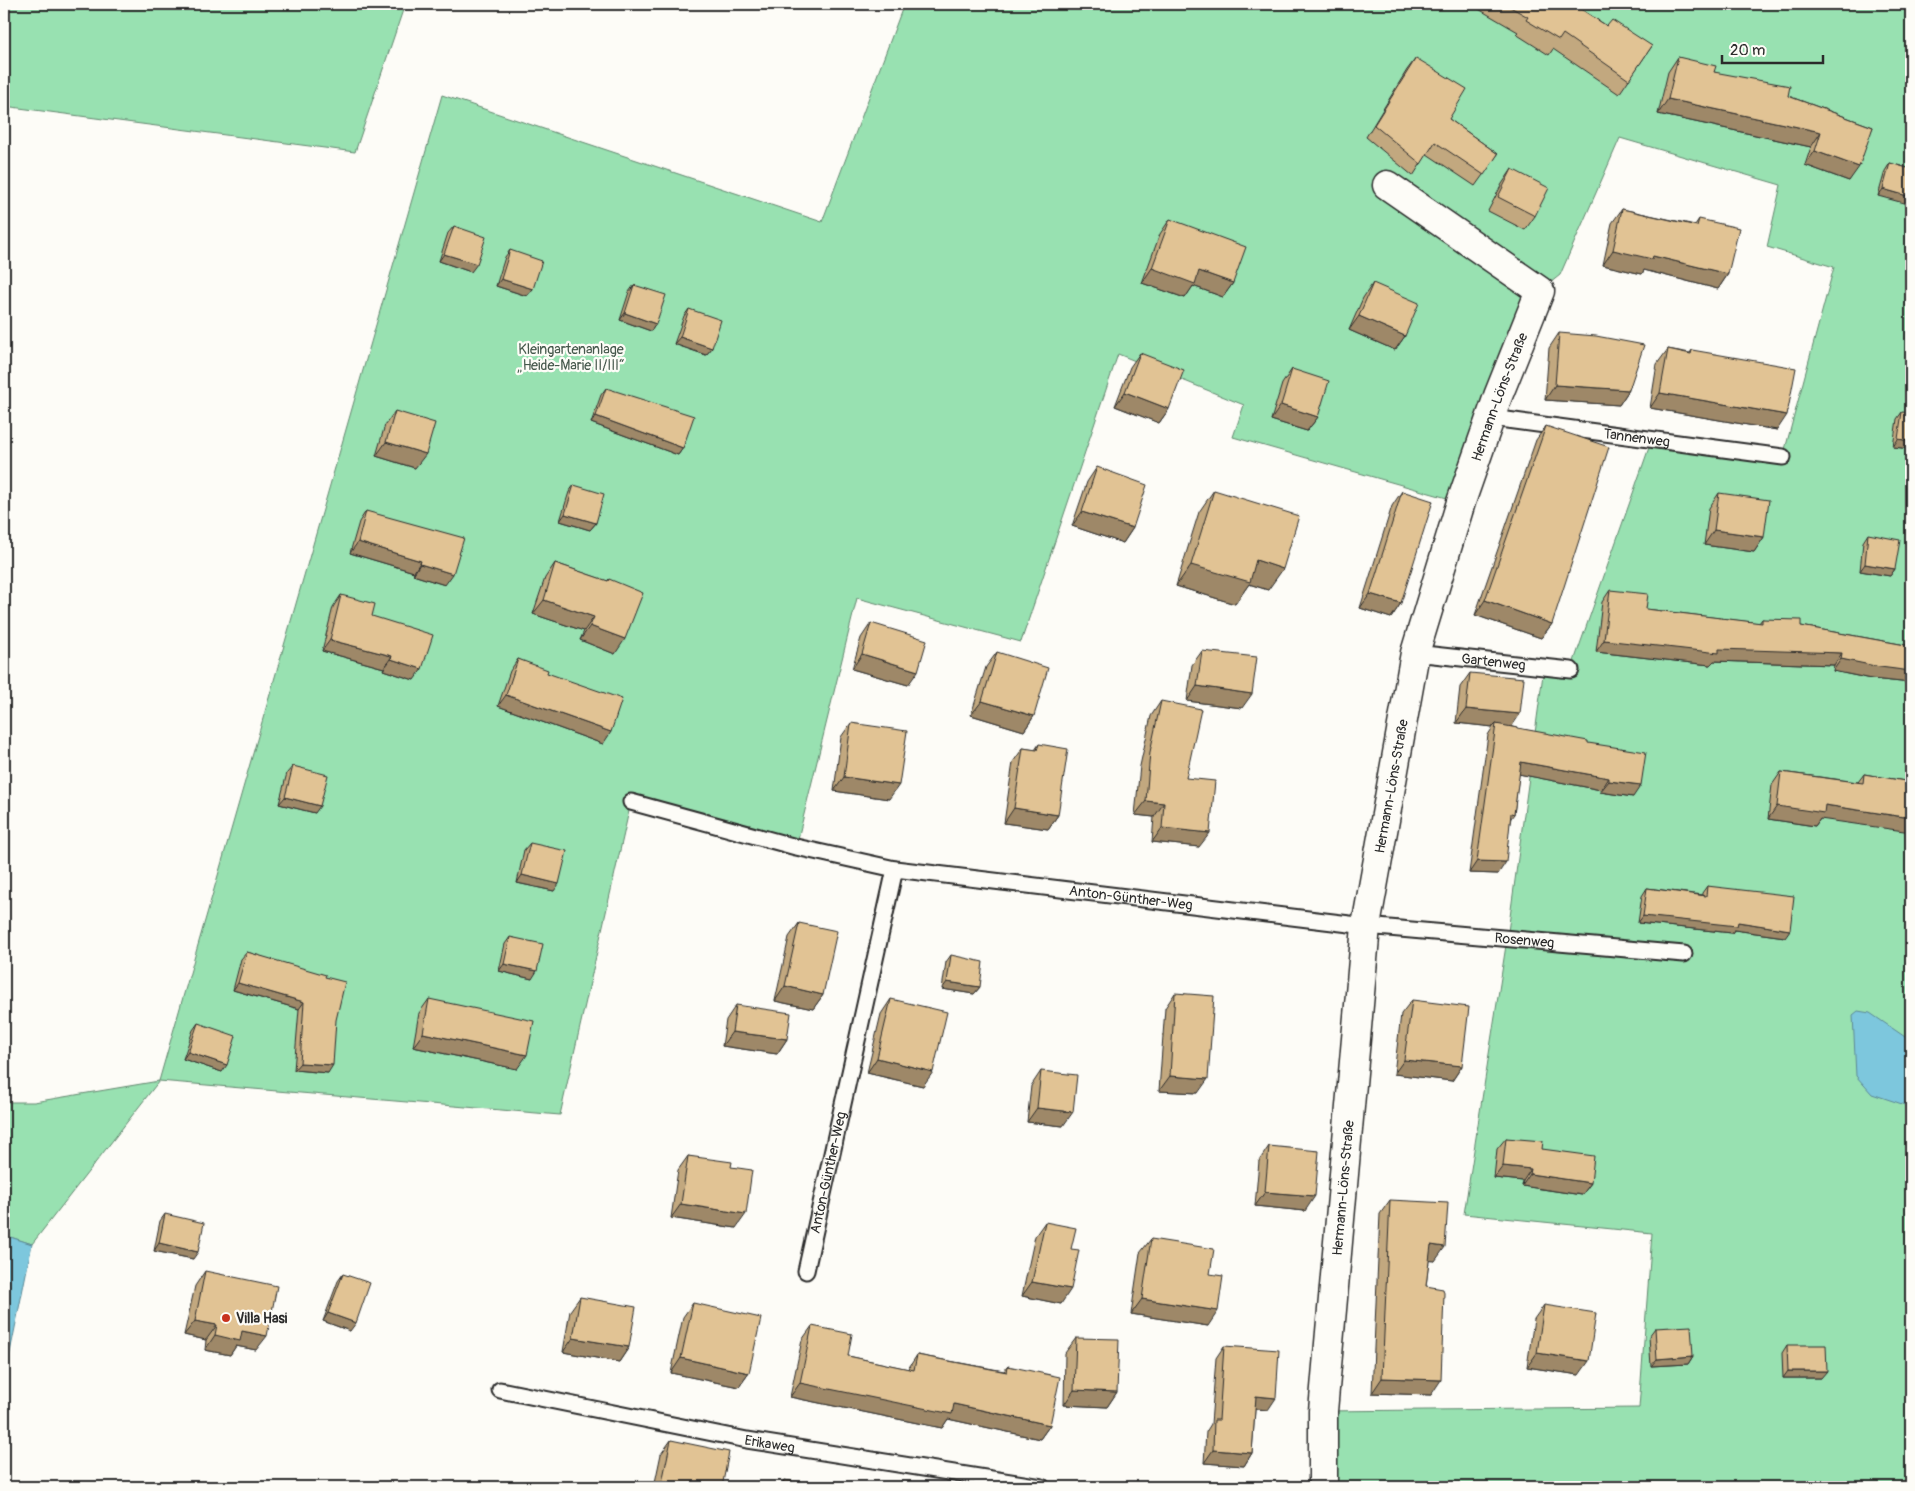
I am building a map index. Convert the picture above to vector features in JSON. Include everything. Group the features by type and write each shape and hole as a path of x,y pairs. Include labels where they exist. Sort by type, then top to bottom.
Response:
{"street":[{"name":"Hermann-Löns-Straße","path":"1323,1487 1324,1411 1366,926 1415,653 1461,502 1492,418 1498,396 1540,291 1387,185"}],"lane":[{"name":"Tannenweg","path":"1492,418 1783,457"},
{"name":"Gartenweg","path":"1415,653 1571,670"},
{"name":"Anton-Günther-Weg","path":"631,802 796,847 895,869 1366,926"},
{"name":"Anton-Günther-Weg","path":"806,1271 895,869"},
{"name":"Rosenweg","path":"1366,926 1684,954"},
{"name":"Erikaweg","path":"500,1390 747,1440 1042,1487"}],"green space":[{"path":"4,4 405,4 355,152 4,106"},
{"name":"Kleingartenanlage „Heide-Marie II/III“","path":"904,4 1911,4 1911,1487 1323,1487 1323,1411 1639,1408 1652,1233 1464,1214 1507,939 1544,667 1571,670 1652,439 1783,457 1834,267 1767,247 1781,185 1620,138 1560,275 1540,291 1461,502 1233,437 1244,405 1118,354 1021,642 857,598 796,847 631,802 560,1115 159,1081 442,95 822,222"},
{"path":"159,1081 32,1244 4,1235 4,1102 34,1102"}],"water":[{"path":"1858,1011 1870,1013 1911,1041 1911,1107 1872,1094 1856,1076 1853,1015"},
{"path":"4,1235 32,1244 4,1382"}],"building":[{"path":"1505,4 1573,4 1607,26 1612,20 1652,46 1629,80 1563,34 1559,40 1526,20 1528,17"},
{"path":"1678,57 1716,66 1714,72 1790,86 1788,96 1873,127 1859,167 1815,151 1821,132 1668,99"},
{"path":"1416,58 1467,89 1449,119 1498,154 1484,175 1435,142 1421,164 1374,125"},
{"path":"1890,163 1911,169 1911,197 1883,189"},
{"path":"1512,169 1549,188 1535,216 1498,197"},
{"path":"1622,209 1697,226 1699,219 1739,228 1728,274 1653,256 1652,259 1613,250"},
{"path":"1170,219 1246,247 1233,283 1199,271 1195,284 1152,268"},
{"path":"454,226 486,237 477,264 444,254"},
{"path":"510,250 542,261 533,289 501,279"},
{"path":"1373,283 1419,303 1405,336 1359,316"},
{"path":"634,285 666,295 656,324 625,313"},
{"path":"689,309 721,320 712,348 680,337"},
{"path":"1559,333 1596,336 1644,345 1629,390 1555,385"},
{"path":"1668,349 1691,354 1692,350 1796,368 1787,415 1660,393"},
{"path":"1140,353 1184,370 1169,409 1125,392"},
{"path":"1292,369 1329,381 1318,417 1281,405"},
{"path":"606,388 694,416 683,448 596,416"},
{"path":"395,411 435,423 426,454 386,442"},
{"path":"1902,412 1911,413 1911,441 1898,439"},
{"path":"1546,426 1609,447 1552,624 1485,600"},
{"path":"1097,467 1147,485 1133,528 1082,512"},
{"path":"574,485 604,494 596,523 565,514"},
{"path":"1214,490 1299,516 1283,569 1256,560 1250,582 1191,565"},
{"path":"1402,491 1433,501 1401,603 1370,594"},
{"path":"1719,493 1769,500 1764,537 1714,530"},
{"path":"366,511 464,538 453,574 420,564 421,561 358,542"},
{"path":"1868,534 1900,540 1895,569 1865,564"},
{"path":"555,563 608,581 609,579 643,593 625,639 590,626 594,617 544,600"},
{"path":"1610,590 1648,594 1646,609 1762,623 1762,619 1801,620 1801,626 1911,646 1911,671 1841,659 1842,653 1719,649 1719,653 1604,640"},
{"path":"341,595 375,604 372,616 433,635 422,669 391,659 392,656 330,640"},
{"path":"871,623 927,640 918,671 862,654"},
{"path":"1202,651 1257,657 1252,694 1197,686"},
{"path":"997,652 1048,668 1034,716 982,701"},
{"path":"518,659 548,670 547,673 622,699 611,732 506,695"},
{"path":"1470,673 1524,678 1520,714 1466,709"},
{"path":"1161,701 1201,709 1186,778 1215,781 1210,833 1162,828 1164,803 1146,801 1150,752"},
{"path":"851,723 907,731 899,785 844,777"},
{"path":"1496,724 1588,741 1588,743 1646,752 1641,785 1609,781 1609,778 1521,762 1514,814 1511,813 1506,862 1477,861"},
{"path":"1039,744 1068,749 1058,815 1014,808 1023,748 1037,750"},
{"path":"293,766 328,775 320,806 285,797"},
{"path":"1781,772 1863,783 1864,774 1911,782 1911,818 1825,805 1824,813 1777,806"},
{"path":"530,843 567,851 559,884 522,875"},
{"path":"1707,886 1794,896 1790,930 1738,922 1737,926 1643,916 1647,888 1706,896"},
{"path":"799,923 837,931 823,995 785,986"},
{"path":"510,937 543,944 537,971 504,964"},
{"path":"247,952 345,982 336,1020 333,1065 300,1063 304,1002 238,983"},
{"path":"951,955 983,962 980,987 947,982"},
{"path":"1175,993 1214,996 1208,1079 1170,1076"},
{"path":"429,999 534,1021 527,1055 423,1033"},
{"path":"891,999 947,1012 933,1072 877,1058"},
{"path":"1412,1000 1469,1007 1462,1066 1404,1060"},
{"path":"736,1005 791,1013 787,1039 732,1032"},
{"path":"198,1023 236,1036 227,1065 188,1052"},
{"path":"1041,1071 1077,1075 1073,1112 1037,1108"},
{"path":"1506,1138 1543,1141 1542,1149 1594,1156 1591,1183 1530,1174 1531,1169 1503,1166"},
{"path":"1269,1146 1319,1151 1315,1196 1265,1192"},
{"path":"688,1156 732,1162 731,1167 752,1170 746,1214 681,1204"},
{"path":"1390,1200 1448,1203 1445,1247 1431,1245 1426,1286 1443,1289 1444,1293 1441,1380 1382,1378"},
{"path":"165,1214 204,1223 198,1252 159,1243"},
{"path":"1045,1222 1076,1228 1071,1249 1079,1250 1071,1289 1032,1282"},
{"path":"1151,1239 1214,1249 1210,1274 1223,1276 1218,1311 1142,1299"},
{"name":"Villa Hasi","path":"205,1271 277,1286 267,1336 242,1331 240,1341 215,1335 217,1325 195,1321"},
{"path":"343,1274 370,1283 356,1323 328,1313"},
{"path":"580,1297 636,1307 629,1347 573,1338"},
{"path":"693,1303 761,1318 749,1373 681,1358"},
{"path":"1544,1305 1596,1313 1589,1361 1537,1353"},
{"path":"812,1326 852,1334 848,1356 914,1370 917,1355 1007,1372 1008,1366 1060,1377 1050,1425 954,1404 952,1414 800,1383"},
{"path":"1691,1326 1693,1356 1657,1359 1655,1328"},
{"path":"1076,1338 1119,1339 1117,1392 1074,1390"},
{"path":"1787,1345 1826,1345 1827,1371 1788,1371"},
{"path":"1224,1346 1279,1350 1276,1398 1256,1396 1252,1453 1213,1450 1214,1420 1219,1420"},
{"path":"671,1440 729,1452 722,1487 661,1487"},
{"path":"784,1480 826,1487 783,1487"}],"place":[{"name":"Villa Hasi","path":"226,1318"}]}
